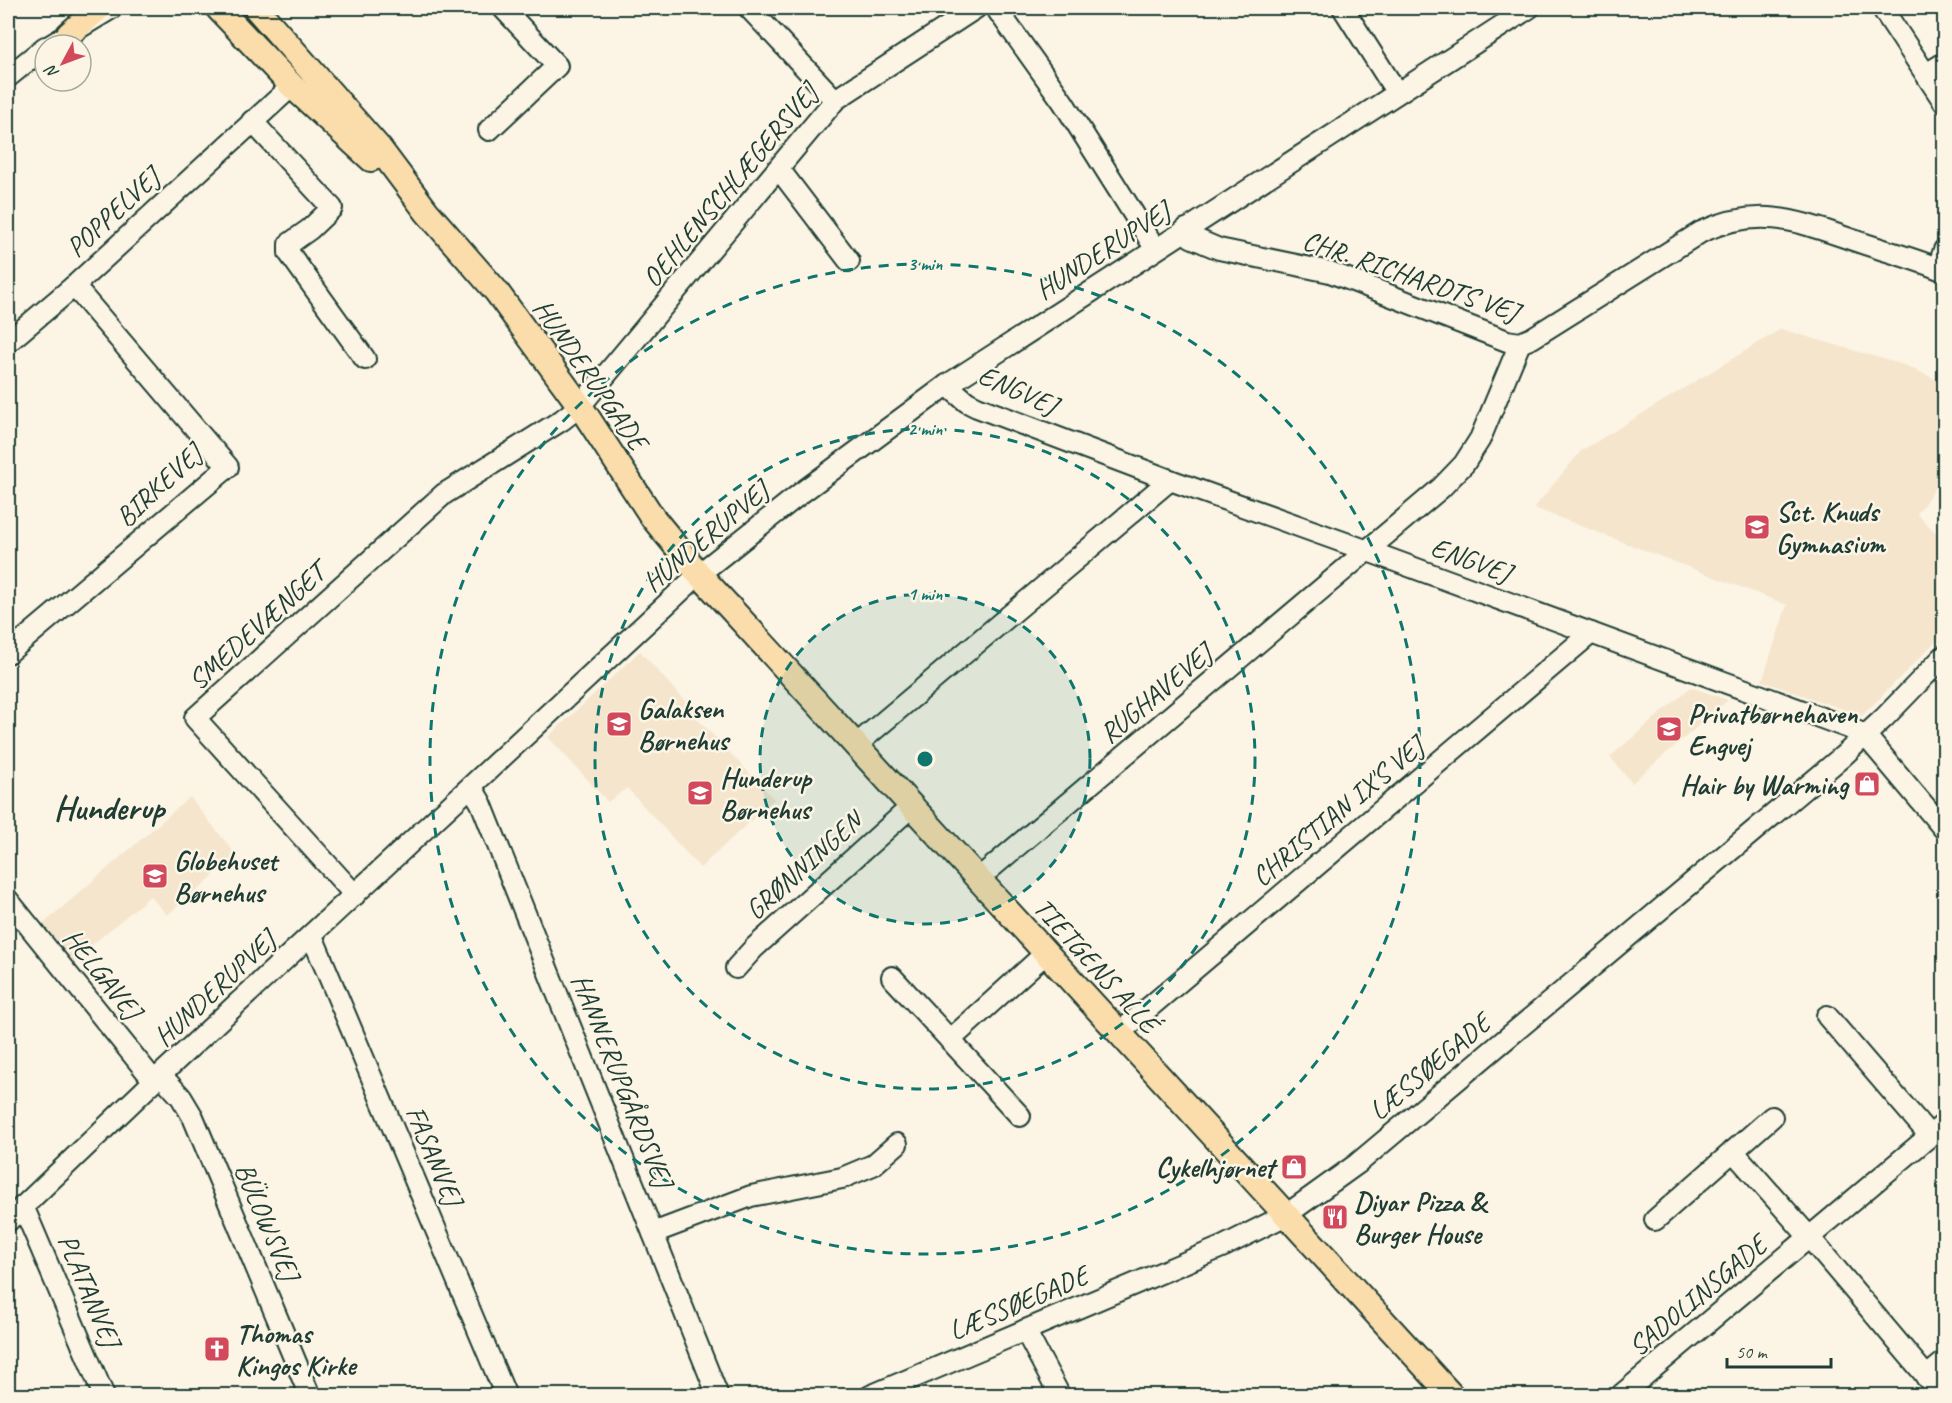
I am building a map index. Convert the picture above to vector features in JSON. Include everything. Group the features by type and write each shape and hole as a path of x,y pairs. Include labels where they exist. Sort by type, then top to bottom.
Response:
{"main road":[{"path":"65,33 99,8"},
{"name":"HUNDERUPGADE","path":"218,8 292,86 427,212"},
{"path":"236,8 298,74 319,80"},
{"name":"HUNDERUPGADE","path":"256,8 379,148 427,212 496,291 580,406 653,518 699,574"},
{"name":"TIETGENS ALLÉ","path":"699,574 1452,1395"}],"street":[{"path":"61,33 86,8"},
{"path":"69,33 111,8"},
{"path":"489,130 558,66 503,8"},
{"path":"749,8 835,100"},
{"name":"OEHLENSCHLÆGERSVEJ","path":"398,536 444,494 562,420 580,406 835,100 976,8"},
{"path":"996,8 1063,102 1155,249"},
{"path":"1343,8 1396,93"},
{"name":"HUNDERUPVEJ","path":"8,1221 158,1078 472,788 699,574 801,493 947,385 1529,8"},
{"path":"1882,8 1944,102"},
{"path":"8,77 33,57"},
{"path":"1926,74 1944,63"},
{"name":"POPPELVEJ","path":"8,342 74,286 292,86"},
{"path":"252,121 332,208 289,244 289,253 365,359"},
{"path":"778,169 849,261"},
{"name":"CHR. RICHARDTS VEJ","path":"1186,229 1191,237 1219,249 1330,272 1507,341 1520,343 1532,338 1701,232 1742,218 1790,220 1942,263"},
{"name":"BIRKEVEJ","path":"8,653 228,467 74,286"},
{"name":"RUGHAVEVEJ","path":"978,879 1441,489 1464,464 1480,439 1520,343"},
{"name":"ENGVEJ","path":"947,385 967,402 977,407 1865,735 1944,829"},
{"path":"856,745 1170,480"},
{"name":"SMEDEVÆNGET","path":"355,895 195,718 398,536"},
{"name":"CHRISTIAN IX'S VEJ","path":"1119,1033 1591,633"},
{"name":"LÆSSØEGADE","path":"870,1395 1224,1246 1286,1215 1357,1164 1843,756 1944,656"},
{"name":"HANNERUPGÅRDSVEJ","path":"472,788 481,803 718,1395"},
{"name":"GRØNNINGEN","path":"736,968 754,948 911,807"},
{"name":"HELGAVEJ","path":"8,900 158,1078"},
{"name":"FASANVEJ","path":"312,936 506,1395"},
{"path":"950,1040 1046,953"},
{"path":"892,977 1020,1116"},
{"path":"1827,1016 1937,1130"},
{"name":"BÜLOWSVEJ","path":"158,1078 181,1097 193,1117 310,1395"},
{"path":"1655,1220 1772,1117"},
{"name":"SADOLINSGADE","path":"1620,1395 1937,1130"},
{"path":"653,1233 751,1196 842,1178 873,1165 897,1144"},
{"name":"SADOLINSGADE","path":"1733,1151 1810,1238"},
{"name":"PLATANVEJ","path":"23,1206 104,1395"},
{"path":"1810,1238 1943,1395"},
{"path":"1024,1330 1060,1395"},
{"path":"1926,1377 1944,1362"}],"shaded area":[{"name":"Sct. Knuds Gymnasium","path":"1781,329 1907,366 1944,383 1944,475 1917,514 1944,541 1944,633 1862,716 1762,681 1787,605 1534,508 1581,451"},
{"path":"640,651 692,709 690,711 774,799 700,868 627,788 608,802 548,737"},
{"name":"Privatbørnehaven Engvej","path":"1691,687 1728,700 1632,783 1610,757"},
{"name":"Globehuset Børnehus","path":"190,797 237,856 167,915 150,896 73,961 43,924"}],"place":[{"name":"Sct. Knuds Gymnasium","path":"1757,527"},
{"name":"Galaksen Børnehus","path":"619,724"},
{"name":"Privatbørnehaven Engvej","path":"1669,729"},
{"name":"Hair by Warming","path":"1867,784"},
{"name":"Hunderup Børnehus","path":"700,793"},
{"name":"Globehuset Børnehus","path":"155,876"},
{"name":"Cykelhjørnet","path":"1294,1167"},
{"name":"Diyar Pizza & Burger House","path":"1335,1217"},
{"name":"Thomas Kingos Kirke","path":"217,1349"}],"district":[{"name":"Hunderup","path":"109,807"}]}
